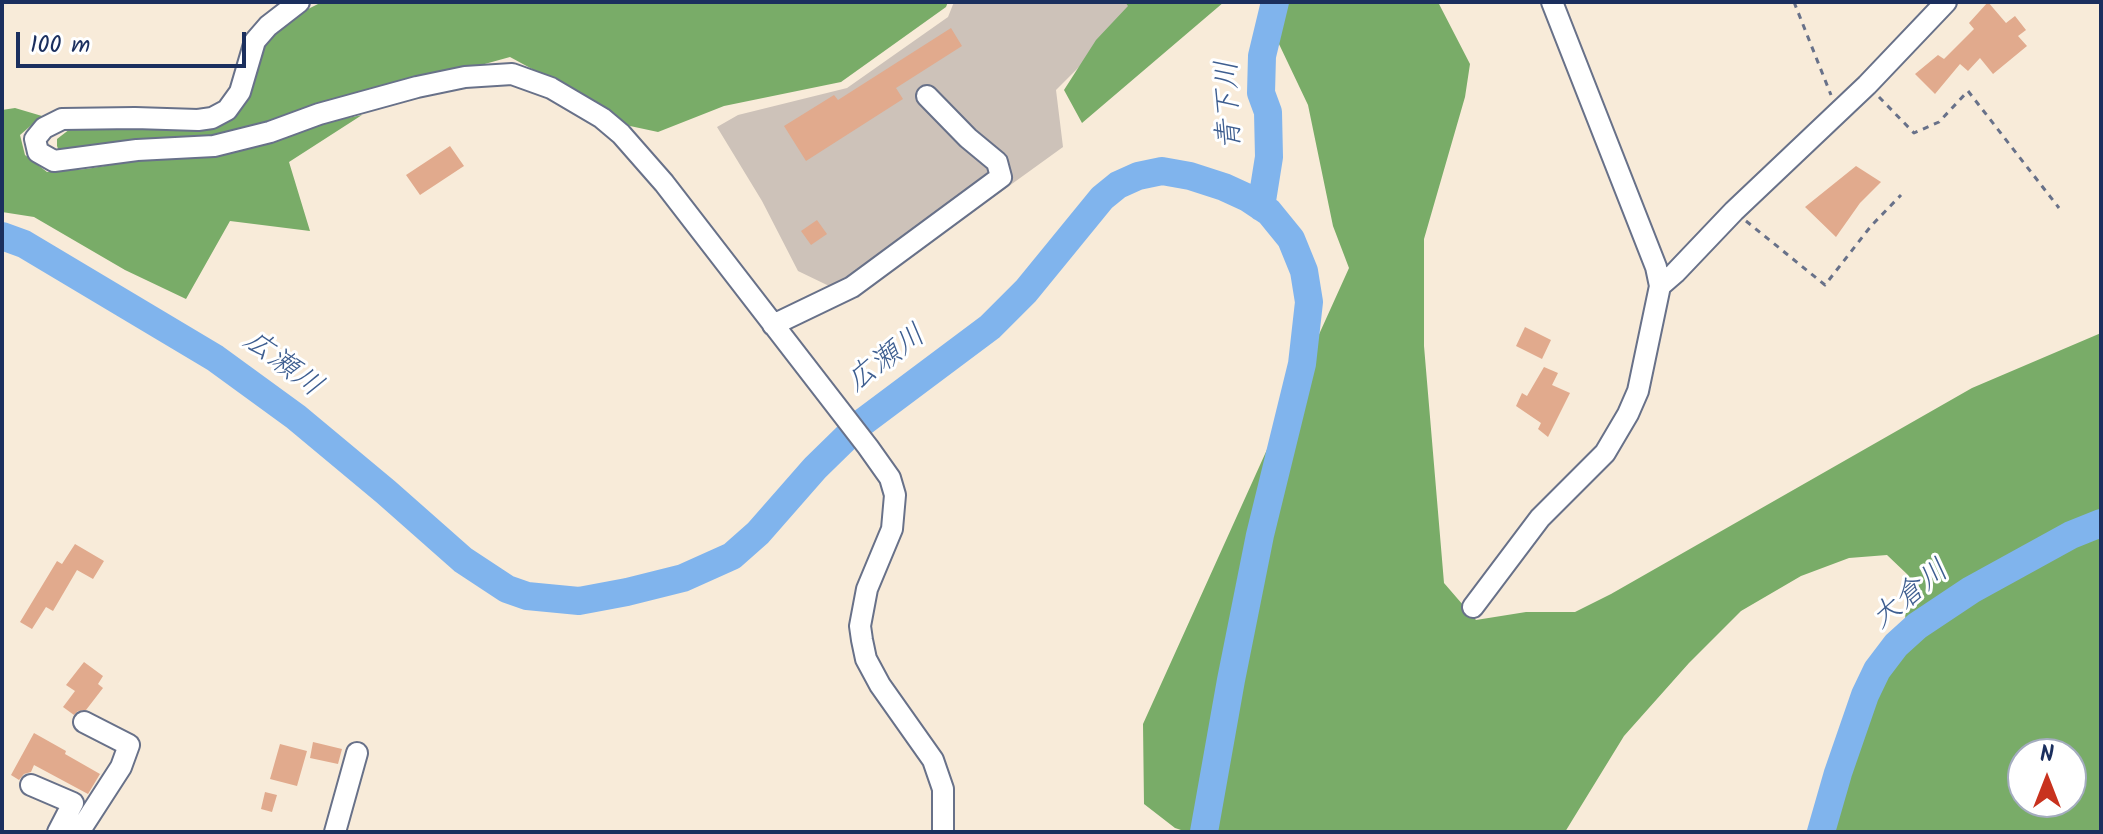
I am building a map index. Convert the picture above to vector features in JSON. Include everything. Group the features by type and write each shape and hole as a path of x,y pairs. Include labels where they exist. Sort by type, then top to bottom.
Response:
{"street":[{"path":"299,2 279,16 255,41 240,92 227,110 212,118 198,120 62,119 44,128 35,139 38,152 54,161 137,150 214,146 417,87 465,77 512,74 572,99 621,134 664,183 890,478 895,495 895,512 886,548 867,589 860,626 862,640 866,659 880,685 933,760 943,789 943,832"},
{"path":"1473,607 1540,518 1605,453 1628,414 1638,391 1660,286 1651,252 1552,2"},
{"path":"1660,286 1734,211 1838,114 1946,2"},
{"path":"773,325 852,287 1001,177 997,162 968,138 927,96"},
{"path":"79,832 121,767 129,745 84,722"},
{"path":"335,832 357,753"},
{"path":"31,785 73,803 58,832"}],"path":[{"path":"1794,2 1838,114"},
{"path":"1867,85 1914,133 1939,122 1968,91 2059,208"},
{"path":"1734,211 1825,285 1871,226 1901,195"}],"shaded area":[{"path":"954,2 1146,2 1056,90 1063,147 854,298 798,271 762,201 717,127 738,115 847,88 948,17"}],"green space":[{"path":"322,2 948,2 946,7 841,82 724,106 658,132 630,126 510,57 217,138 60,154 57,139 70,129 216,122 258,61 266,41 298,14"},
{"path":"1125,2 1224,2 1082,123 1064,90 1096,40 1128,6"},
{"path":"1259,2 1438,2 1470,64 1465,97 1424,239 1424,346 1444,583 1476,620 1526,612 1575,612 1972,388 2101,333 2101,832 1807,832 1819,795 1905,620 1908,575 1887,555 1849,558 1801,576 1741,611 1689,663 1624,736 1565,832 1187,832 1175,828 1144,804 1143,724 1349,268 1333,226 1308,105"},
{"path":"15,108 42,116 20,135 25,155 47,172 148,159 362,115 289,162 310,231 230,221 186,299 125,270 34,217 2,212 2,110"}],"building":[{"path":"1988,2 2006,23 2015,16 2026,30 2018,36 2027,46 1993,74 1980,58 1968,71 1960,64 1935,94 1915,74 1938,55 1944,59 1974,29 1969,23"},
{"path":"951,28 962,46 896,88 903,99 806,161 784,126 834,95 838,100"},
{"path":"450,146 464,166 420,195 406,175"},
{"path":"1856,166 1881,182 1860,203 1836,237 1805,207"},
{"path":"817,220 827,234 811,245 801,231"},
{"path":"1525,327 1551,340 1542,359 1516,346"},
{"path":"1544,367 1558,373 1552,385 1570,393 1548,437 1538,429 1541,423 1516,406 1522,393 1527,396"},
{"path":"75,544 104,561 93,579 77,570 53,611 46,607 32,629 20,622 57,561 62,564"},
{"path":"84,662 103,676 98,684 103,688 86,710 74,715 63,707 75,691 66,685"},
{"path":"34,733 100,774 88,794 34,765 31,772 19,780 11,775"},
{"path":"313,742 342,749 338,764 310,758"},
{"path":"280,744 307,751 297,786 270,779"},
{"path":"265,792 277,795 272,812 261,809"}],"waterway":[{"name":"青下川","path":"1261,207 1269,157 1268,112 1261,93 1262,56 1275,2"},
{"name":"広瀬川","path":"2,236 24,244 215,358 296,417 463,560 507,589 527,596 579,601 683,578 732,556 758,533 815,468 859,425 990,327 1026,291 1102,198 1118,185 1138,176 1162,171 1190,176 1248,198 1269,212 1291,239 1304,271 1309,302 1302,364 1260,535 1204,832"},
{"name":"大倉川","path":"1821,832 1865,695 1877,670 1896,645 1917,626 1971,590 2071,535 2101,523"}]}
